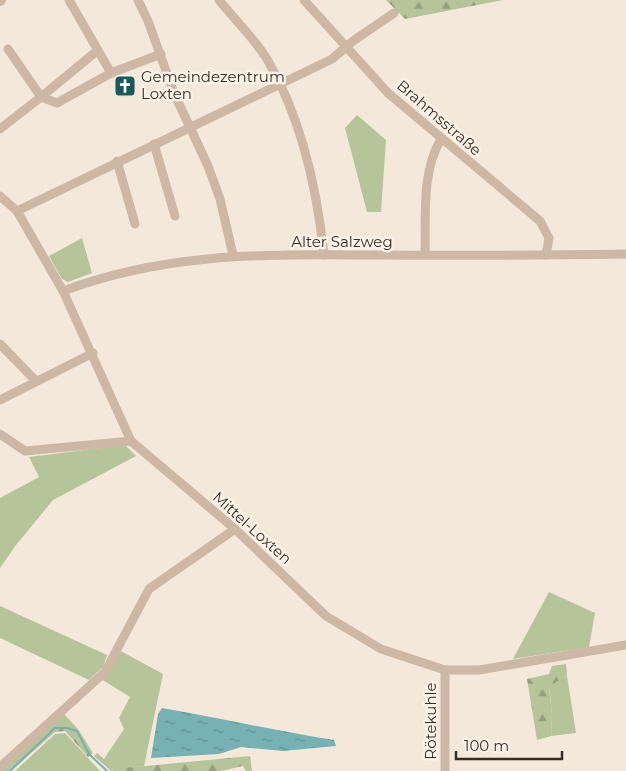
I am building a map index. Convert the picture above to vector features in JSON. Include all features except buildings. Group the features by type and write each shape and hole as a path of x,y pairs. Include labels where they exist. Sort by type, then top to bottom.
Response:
{"street":[{"path":"69,0 111,73"},
{"path":"138,0 161,54 174,93 191,126 220,198 233,255"},
{"path":"219,0 266,57 289,104 320,218 324,255"},
{"name":"Brahmsstraße","path":"304,0 388,94 540,221 549,238 546,255"},
{"path":"17,211 117,161 332,59 394,13"},
{"path":"8,49 41,97 57,102 111,73 161,54"},
{"path":"0,129 98,50"},
{"path":"425,256 427,187 436,148 441,140"},
{"path":"154,144 175,216"},
{"path":"117,161 136,224"},
{"name":"Mittel-Loxten","path":"0,196 17,211 63,291 132,441 235,529 326,616 381,648 445,670 479,670 626,645"},
{"name":"Alter Salzweg","path":"63,291 117,272 164,262 233,255 626,254"},
{"path":"0,344 36,381"},
{"path":"0,400 93,353"},
{"path":"0,434 25,451 132,441"},
{"path":"0,767 105,672 149,588 235,529"},
{"name":"Rötekuhle","path":"444,771 445,670"}],"green space":[{"path":"386,0 503,0 405,19"},
{"path":"357,115 386,140 381,212 367,212 345,128"},
{"path":"82,238 92,273 68,282 62,279 49,256"},
{"path":"125,445 136,456 53,500 16,545 0,568 0,498 39,477 29,457"},
{"path":"549,592 595,613 589,647 513,659"},
{"path":"0,606 107,655 103,667 89,680 0,638"},
{"path":"119,650 163,674 144,766 111,771 94,756 97,753 104,759 124,729 119,718 130,697 101,679"},
{"path":"566,664 567,676 549,686 552,715 551,736 537,740 527,679 549,674 552,666"},
{"path":"567,676 576,733 551,736 552,715 549,685"},
{"path":"63,713 78,729 93,753 88,757 65,731 55,732 11,771 0,771"},
{"path":"65,733 100,771 15,771 55,734"},
{"path":"250,756 252,771 246,771 243,766 221,771 112,771 114,769"}],"water":[{"path":"162,708 334,740 336,746 283,751 241,747 219,754 151,758 158,714"}],"waterway":[{"path":"10,771 55,728 67,728 77,731 89,754 107,771"}],"place":[{"name":"Gemeindezentrum Loxten","path":"125,86"}]}
